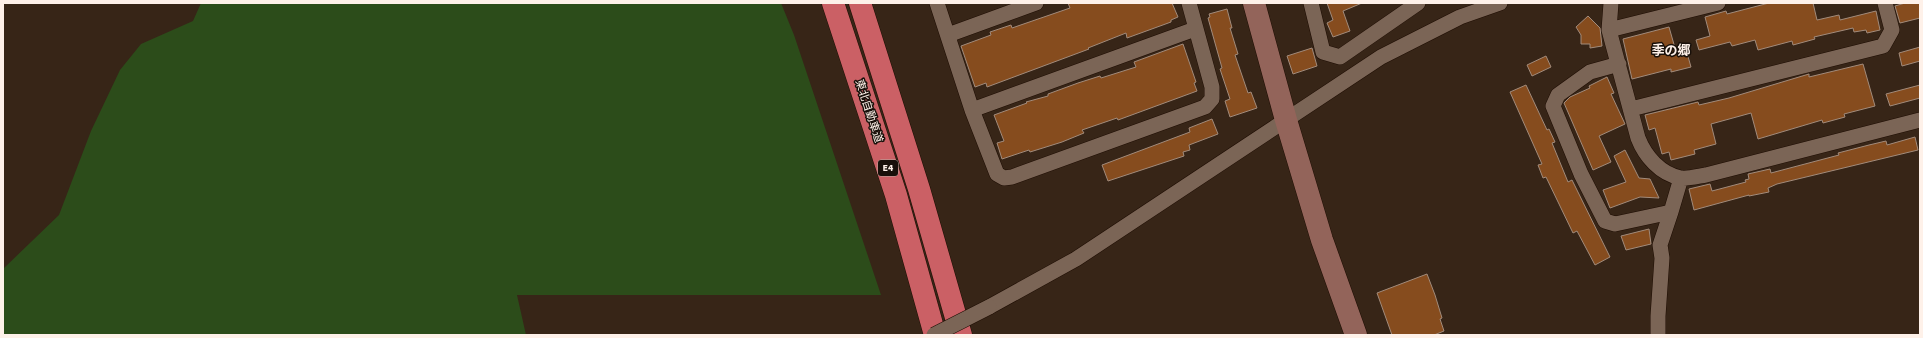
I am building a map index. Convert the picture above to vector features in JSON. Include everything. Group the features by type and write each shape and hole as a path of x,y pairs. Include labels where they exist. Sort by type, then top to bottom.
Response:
{"highway":[{"name":"東北自動車道","path":"833,3 896,195 934,335"},
{"name":"E4","path":"860,3 919,189 961,335"}],"street":[{"path":"937,3 972,110 997,174 1004,178 1012,177 1205,107 1212,99 1212,87 1189,3"},
{"path":"948,35 1036,3"},
{"path":"1254,3 1286,120 1322,240 1356,335"},
{"path":"1311,3 1324,52 1340,57 1418,3"},
{"path":"934,335 989,307 1076,259 1388,53 1460,17 1500,3"},
{"path":"1610,3 1609,30 1642,149 1650,160 1672,174 1682,178 1706,175 1920,120"},
{"path":"1609,30 1718,3"},
{"path":"1631,109 1883,46 1892,30 1885,3"},
{"path":"972,110 1195,29"},
{"path":"1619,64 1590,72 1558,94 1553,106 1581,174 1605,221 1615,224 1671,212"},
{"path":"1658,335 1662,258 1660,245 1682,178"}],"green space":[{"path":"201,3 781,3 794,35 881,295 517,295 526,335 3,335 3,269 59,215 91,131 120,70 141,44 193,21"}],"building":[{"path":"1068,3 1172,3 1178,17 1171,20 1171,22 1127,38 1126,33 1088,48 1089,49 987,87 986,83 975,87 961,46 991,35 990,32 1011,25 1012,28 1070,8"},
{"path":"1327,3 1362,3 1343,11 1350,31 1333,37 1327,23 1333,20"},
{"path":"1769,3 1813,3 1817,20 1839,15 1840,20 1876,11 1880,30 1867,33 1866,30 1854,32 1853,28 1814,37 1815,39 1793,45 1792,41 1758,50 1755,40 1732,46 1730,42 1699,50 1696,40 1710,36 1705,17 1726,11 1727,14"},
{"path":"1905,3 1920,3 1920,18 1900,23 1895,6"},
{"path":"1227,9 1232,28 1230,28 1238,54 1235,55 1248,93 1251,92 1257,108 1230,117 1225,101 1230,99 1220,69 1222,68 1208,18 1210,17 1209,14"},
{"path":"1588,16 1600,28 1602,46 1590,48 1590,44 1581,44 1581,35 1576,27"},
{"path":"1669,27 1677,55 1687,53 1691,67 1671,72 1671,69 1632,79 1623,39"},
{"path":"1183,44 1196,82 1194,83 1197,91 1118,120 1117,118 1082,130 1084,133 1062,142 1030,152 1029,150 1002,159 997,143 1004,141 994,115 1027,103 1026,102 1048,96 1048,94 1078,83 1100,76 1101,78 1136,67 1134,62"},
{"path":"1920,47 1920,61 1902,66 1899,53"},
{"path":"1312,48 1317,66 1293,74 1287,56"},
{"path":"1546,56 1551,67 1532,76 1527,65"},
{"path":"1863,64 1875,106 1844,114 1845,117 1823,123 1822,120 1758,139 1751,113 1711,124 1716,144 1694,150 1695,154 1671,160 1669,152 1662,154 1655,128 1649,130 1645,115 1698,102 1699,105 1729,98 1809,74 1809,77"},
{"path":"1607,77 1614,93 1611,94 1625,124 1599,136 1611,162 1593,170 1564,103 1570,97 1590,88 1589,86"},
{"path":"1526,85 1547,130 1549,129 1555,142 1552,143 1568,182 1572,180 1610,257 1595,265 1577,231 1573,233 1546,177 1543,178 1538,165 1542,164 1510,92"},
{"path":"1920,85 1920,98 1890,106 1886,94"},
{"path":"1212,119 1218,134 1189,145 1190,150 1183,152 1184,156 1108,181 1102,165 1190,132 1189,128"},
{"path":"1915,137 1918,150 1777,184 1768,188 1769,192 1749,195 1694,210 1689,189 1710,184 1712,191 1746,182 1745,180 1749,179 1748,174 1770,169 1771,173 1839,155 1838,153 1869,145 1886,141 1887,145"},
{"path":"1625,150 1639,178 1650,179 1659,198 1640,197 1610,208 1603,190 1626,182 1614,156"},
{"path":"1649,229 1651,244 1626,250 1621,236"},
{"path":"1427,274 1442,318 1440,319 1444,331 1434,335 1392,335 1377,293"}],"district":[{"name":"季の郷","path":"1671,51"}]}
